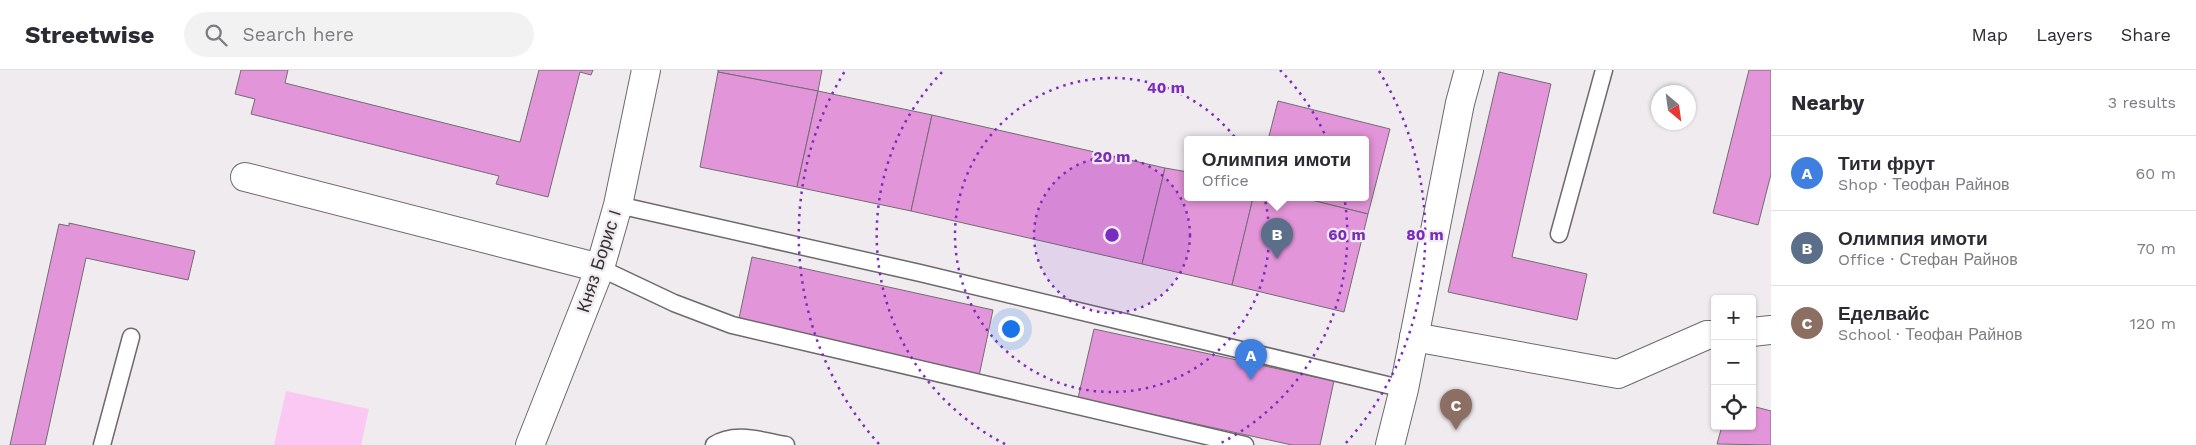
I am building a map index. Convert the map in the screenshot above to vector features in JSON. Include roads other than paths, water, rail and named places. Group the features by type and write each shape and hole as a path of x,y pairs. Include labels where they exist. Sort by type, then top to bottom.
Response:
{"street":[{"name":"Княз Борис I","path":"530,445 600,268 618,205 646,70"},
{"path":"1390,445 1404,389 1460,103 1470,70"},
{"path":"245,177 600,268"},
{"path":"1756,332 1771,330"},
{"path":"1414,337 1618,374 1707,335 1711,335"}],"lane":[{"path":"1559,234 1604,70"},
{"path":"618,205 930,276 1404,389"},
{"path":"600,268 674,303 732,326 1245,445"},
{"path":"102,445 131,337"},
{"path":"714,445 726,438 748,438 786,445"}],"place":[{"name":"Олимпия имоти","path":"1277,259"},
{"name":"Тити фрут","path":"1251,380"},
{"name":"Еделвайс","path":"1456,430"}]}
